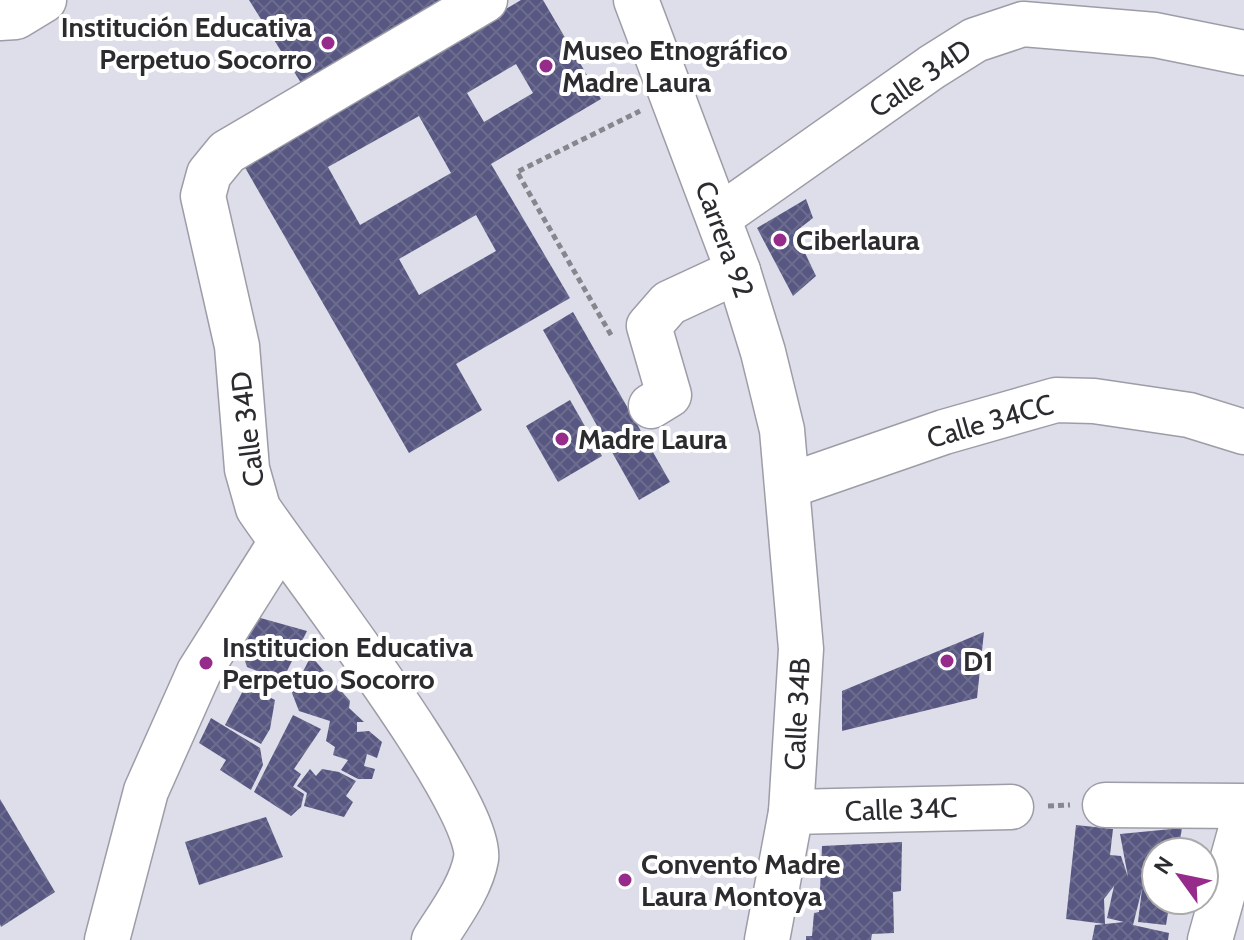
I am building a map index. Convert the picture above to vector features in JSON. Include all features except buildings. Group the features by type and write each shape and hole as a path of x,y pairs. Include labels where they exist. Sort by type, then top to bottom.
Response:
{"street":[{"path":"0,18 16,17 44,0"},
{"name":"Calle 34D","path":"434,940 459,899 476,858 471,827 435,761 258,508 247,469 237,346 203,196 209,174 227,152 485,0"},
{"name":"Carrera 92","path":"636,0 738,271 763,352 782,430 788,486"},
{"name":"Calle 34D","path":"719,217 975,40 1023,24 1154,18 1244,53"},
{"path":"651,406 669,395 649,326 669,303 738,271"},
{"name":"Calle 34CC","path":"788,486 944,432 1056,400 1094,401 1189,415 1244,432"},
{"name":"Calle 34B","path":"767,940 791,812 801,649 788,486"},
{"path":"107,940 146,791 199,672 281,542"},
{"path":"1105,805 1244,806"},
{"name":"Calle 34C","path":"791,812 1011,807"},
{"path":"1210,940 1244,818"}],"path":[{"path":"612,124 517,172 614,340"},
{"path":"1011,807 1105,805"}],"place":[{"name":"Institución Educativa Perpetuo Socorro","path":"328,43"},
{"name":"Museo Etnográfico Madre Laura","path":"546,66"},
{"name":"Ciberlaura","path":"780,240"},
{"name":"Madre Laura","path":"562,439"},
{"name":"D1","path":"947,661"},
{"name":"Institucion Educativa Perpetuo Socorro","path":"206,663"},
{"name":"Convento Madre Laura Montoya","path":"625,880"}]}
